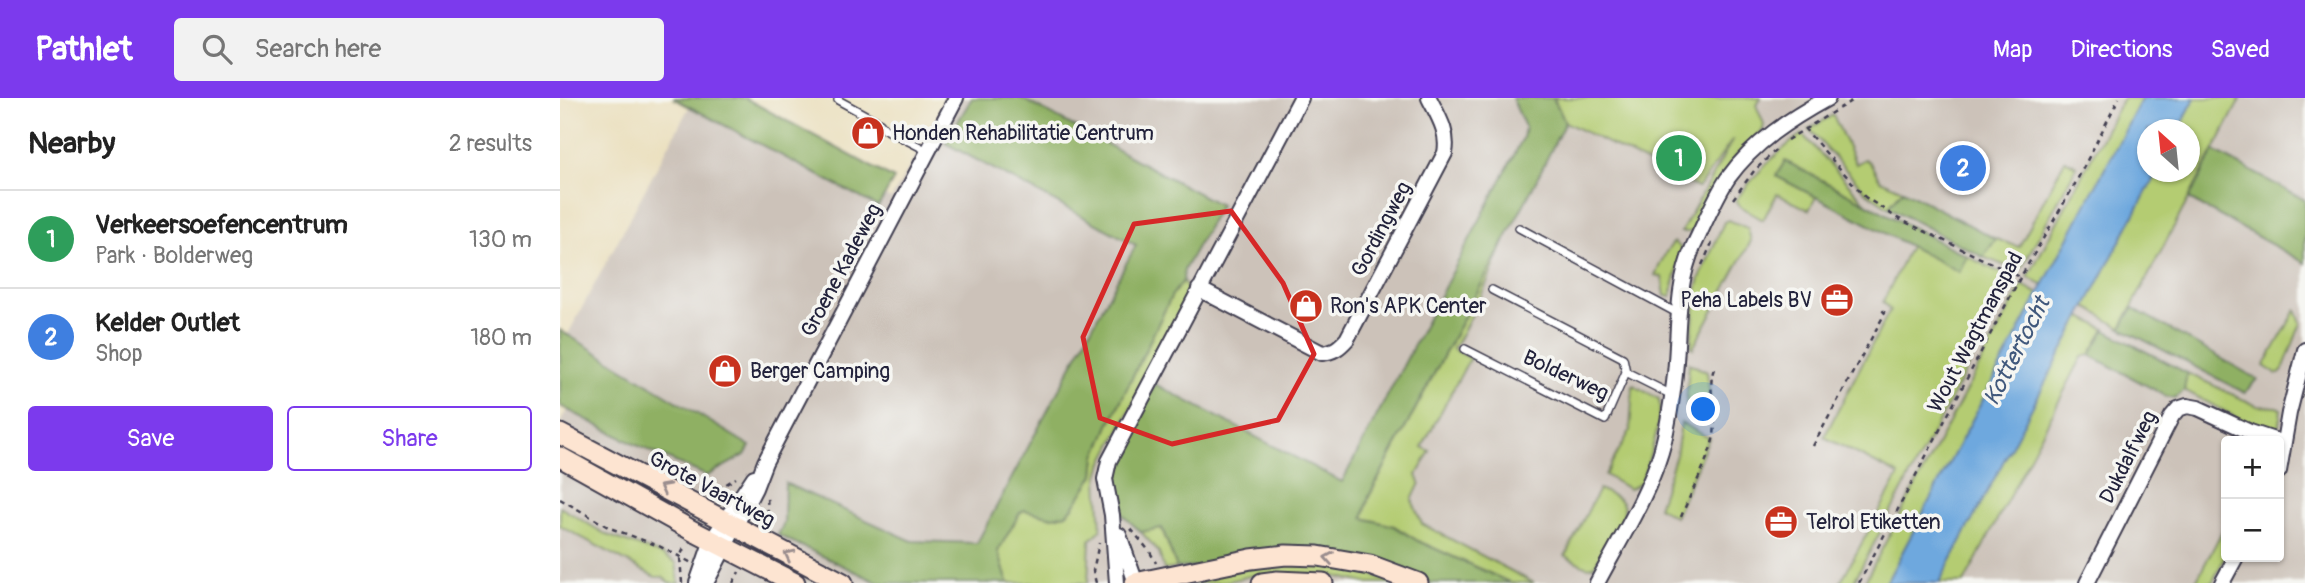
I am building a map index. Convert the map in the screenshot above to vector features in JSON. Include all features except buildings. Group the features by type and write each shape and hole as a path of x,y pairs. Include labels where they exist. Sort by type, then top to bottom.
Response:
{"main road":[{"name":"Grote Vaartweg","path":"560,434 843,583"},
{"name":"Grote Vaartweg","path":"560,457 795,583"},
{"path":"1135,583 1251,559 1286,555 1318,556 1370,565 1418,583"},
{"path":"1262,583 1323,583"}],"street":[{"name":"Groene Kadeweg","path":"719,544 765,462 956,98"},
{"path":"1116,583 1112,515 1105,478 1109,461 1301,98"},
{"name":"Gordingweg","path":"1199,289 1322,353 1333,352 1341,346 1347,340 1445,153 1446,134 1429,98"},
{"path":"1597,583 1637,508 1661,453 1689,254 1727,180 1755,147 1776,130 1828,98"},
{"path":"2282,436 2305,350"},
{"name":"Dukdalfweg","path":"2087,583 2178,409 2187,406 2198,408 2262,436"},
{"path":"1112,515 1135,583"},
{"path":"696,583 719,544"},
{"path":"706,583 719,544"},
{"path":"2222,583 2233,562"}],"lane":[{"path":"838,100 928,151"},
{"path":"1519,228 1679,314"},
{"name":"Bolderweg","path":"1465,349 1605,420 1626,372 1623,358 1492,290"},
{"name":"Bolderweg","path":"1626,372 1671,394"}],"path":[{"path":"1727,208 1754,171 1780,145 1856,98"},
{"name":"Wout Wagtmanspad","path":"1859,583 2020,278 2075,184 2119,98"},
{"path":"1797,116 1805,129 1866,197 1897,218 2020,278"},
{"path":"1702,266 1716,232"},
{"path":"1813,446 1885,313 1879,307"},
{"path":"1681,517 1714,439 1711,376 1714,369"},
{"path":"560,499 610,528 659,546 680,557"},
{"path":"1112,515 1124,521 1155,558 1160,578"}],"highlighted area":[{"path":"1231,211 1283,283 1314,354 1278,420 1172,444 1100,418 1083,337 1134,224"}],"shaded area":[{"path":"694,98 712,98 891,199 949,98 2305,98 2305,583 560,583 560,423 580,386 560,349"}],"green space":[{"path":"673,98 745,98 894,179 878,207"},
{"path":"972,98 1021,98 1220,205 1184,270 1183,281 1172,295 1109,425 1096,456 1094,475 1066,514 1053,517 1024,510 1020,513 998,551 1008,583 879,583 778,535 784,523 785,483 912,541 977,543 1136,245 945,143"},
{"path":"1512,98 1553,98 1565,122 1369,496 1363,518 1394,526 1418,541 1511,583 1431,583 1396,565 1370,558 1177,568 1162,528 1141,532 1117,507 1113,489 1118,458 1155,384 1342,482 1523,138 1525,127"},
{"path":"1554,98 1761,98 1756,105 1764,124 1763,130 1736,156 1722,177 1693,232 1681,232 1733,139 1698,188 1565,122"},
{"path":"2123,98 2142,98 2044,286 2028,277"},
{"path":"2195,98 2241,98 2200,177 2200,119 2184,119"},
{"path":"1833,115 1856,164 1865,159 1880,180 1903,190 1888,207 1865,191 1809,129"},
{"path":"1802,134 1867,204 1785,161 1776,176 1816,197 1809,210 1777,194 1763,220 1735,201 1766,164"},
{"path":"2214,151 2305,200 2305,263 2189,199"},
{"path":"2065,160 2077,166 2021,269 2016,270 1983,257 1996,239 2019,247"},
{"path":"1785,161 1967,256 1959,272 1776,176"},
{"path":"2152,182 2197,182 2121,328 2085,307"},
{"path":"1903,190 1996,239 1983,257 1888,207"},
{"path":"1728,220 1748,228 1751,241 1693,348 1691,346 1696,293 1700,278 1724,222"},
{"path":"1505,240 1474,310 1453,349 1470,358 1422,447 1430,451 1417,475 1420,483 1412,500 1422,524 1534,583 1511,583 1418,541 1394,526 1363,518 1369,497"},
{"path":"1674,242 1681,248 1680,258 1671,296 1665,296 1662,277 1655,275"},
{"path":"1910,246 1959,271 1967,256 2011,278 2013,282 1853,583 1840,583 1899,475 1824,437 1890,310 1883,302"},
{"path":"1183,281 1190,294 1103,462 1098,479 1101,530 1090,540 1088,583 1008,583 998,551 1020,512 1024,510 1053,517 1066,514 1073,507 1094,475 1096,456 1109,425 1172,295"},
{"path":"2022,285 2039,294 1886,583 1864,583"},
{"path":"2133,308 2257,379 2245,393 2121,328"},
{"path":"2296,310 2301,323 2282,372 2276,374 2264,366"},
{"path":"2080,316 2105,329 2090,355 2082,357 1964,583 1939,583"},
{"path":"560,330 750,446 745,455 707,476 632,443 560,406"},
{"path":"2105,330 2187,373 2184,390 2175,398 2166,396 2090,355"},
{"path":"1689,363 1707,372 1711,406 1709,420 1686,405"},
{"path":"2187,373 2257,406 2281,409 2279,424 2274,431 2264,432 2184,390"},
{"path":"1633,385 1659,399 1660,409 1654,441 1641,483 1629,489 1605,475 1630,431"},
{"path":"1681,423 1709,438 1675,517 1658,507 1676,455"},
{"path":"1599,489 1619,500 1624,511 1608,545 1594,566 1587,567 1565,556"},
{"path":"560,507 607,535 663,555 676,563 679,583 669,583 663,577 655,577 560,526"},
{"path":"1161,527 1177,568 1164,570 1159,552 1141,532"},
{"path":"2221,534 2222,562 2212,583 2195,583"},
{"path":"1287,563 1353,569 1400,583 1365,583 1334,576 1284,575 1250,576 1221,583 1178,583 1224,572"}],"water":[{"name":"Kottertocht","path":"2142,98 2195,98 2184,119 2137,119 2137,182 2152,182 1939,583 1886,583"}],"place":[{"name":"Honden Rehabilitatie Centrum","path":"868,133"},
{"name":"Verkeersoefencentrum","path":"1679,158"},
{"name":"Kelder Outlet","path":"1963,168"},
{"name":"Peha Labels BV","path":"1837,300"},
{"name":"Ron's APK Center","path":"1306,306"},
{"name":"Berger Camping","path":"725,371"},
{"name":"Telrol Etiketten","path":"1781,522"}]}
